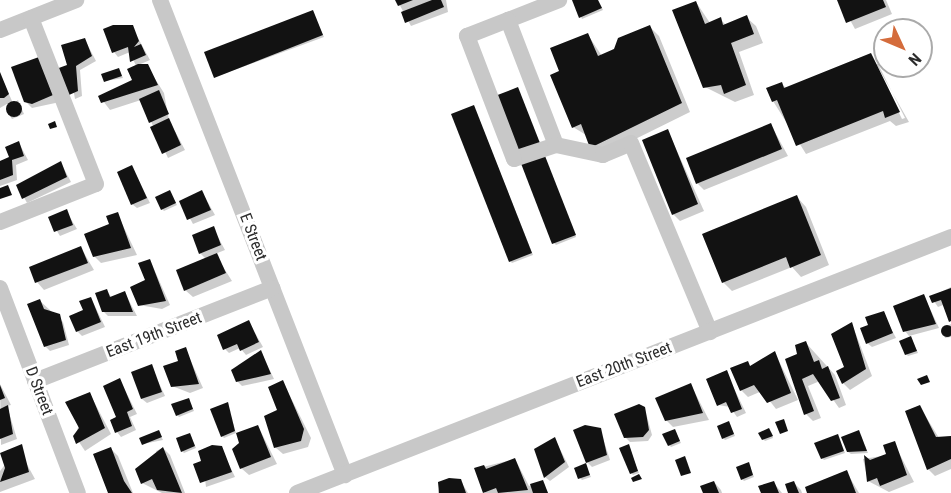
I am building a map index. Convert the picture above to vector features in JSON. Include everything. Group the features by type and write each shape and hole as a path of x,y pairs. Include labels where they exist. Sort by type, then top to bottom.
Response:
{"street":[{"path":"0,30 76,0"},
{"name":"E Street","path":"160,0 345,475"},
{"path":"559,0 466,38 514,159 556,145 603,155 631,143 710,332"},
{"path":"0,222 96,184 31,18"},
{"path":"508,20 556,145"},
{"name":"East 20th Street","path":"297,493 951,237"},
{"name":"D Street","path":"0,288 5,316 35,381 78,493"},
{"name":"East 19th Street","path":"35,381 272,288"}],"building":[{"path":"395,0 413,0 398,6"},
{"path":"432,0 441,0 444,7 405,23 401,12"},
{"path":"572,0 598,0 602,8 579,18"},
{"path":"837,0 883,0 886,7 846,23"},
{"path":"696,1 705,24 721,17 723,25 747,15 754,34 731,43 746,85 724,94 721,85 703,88 672,10"},
{"path":"313,10 323,35 214,78 204,52"},
{"path":"113,25 133,25 139,41 134,47 141,44 146,55 130,62 128,47 112,53 103,29"},
{"path":"650,25 682,103 590,148 581,124 572,128 550,75 559,71 550,48 588,33 598,56 614,49 618,38"},
{"path":"85,38 92,56 76,66 78,91 69,95 56,69 67,65 61,45"},
{"path":"871,53 873,78 883,78 900,112 885,118 883,111 796,146 777,100 772,102 766,88 782,82 784,88"},
{"path":"39,57 53,95 32,104 24,102 11,67"},
{"path":"138,64 148,64 158,85 101,103 98,96 132,80 127,69"},
{"path":"119,68 122,76 104,82 101,74"},
{"path":"0,72 9,94 4,98 0,98"},
{"path":"518,87 576,235 552,244 495,96"},
{"path":"159,90 169,114 149,123 139,99"},
{"path":"14,101 20,103 22,109 20,115 14,117 8,115 6,109 8,103"},
{"path":"474,105 532,253 509,262 451,114"},
{"path":"169,118 181,145 162,154 150,127"},
{"path":"55,121 57,127 50,129 48,124"},
{"path":"771,123 782,149 696,184 686,158"},
{"path":"668,129 698,204 672,215 642,140"},
{"path":"19,141 24,156 12,160 13,175 0,180 0,161 9,157 5,147"},
{"path":"61,161 67,177 22,199 16,185"},
{"path":"132,165 147,198 131,205 117,172"},
{"path":"8,185 12,195 0,199 0,188"},
{"path":"170,190 176,203 161,210 155,197"},
{"path":"202,190 211,210 187,220 179,201"},
{"path":"797,195 821,255 790,268 786,257 722,283 702,234"},
{"path":"67,209 73,225 54,232 48,217"},
{"path":"118,212 131,248 93,257 84,234 109,224 106,216"},
{"path":"214,226 221,245 199,254 192,235"},
{"path":"81,246 88,263 35,283 29,267"},
{"path":"217,253 226,273 184,291 176,270"},
{"path":"150,259 166,301 138,306 130,287 145,280 138,263"},
{"path":"951,288 951,321 949,322 941,300 932,303 929,296"},
{"path":"107,289 110,297 125,291 133,312 102,312 95,293"},
{"path":"924,294 936,324 903,332 893,306"},
{"path":"91,297 101,322 76,332 69,316 83,310 79,301"},
{"path":"40,299 44,309 60,314 66,340 44,347 27,304"},
{"path":"884,311 893,333 866,344 860,328 868,325 865,317"},
{"path":"249,320 259,342 240,351 237,344 223,350 217,335"},
{"path":"852,322 866,369 842,384 836,371 844,367 831,334"},
{"path":"949,325 953,331 949,337 945,337 941,329"},
{"path":"911,336 917,351 905,355 899,341"},
{"path":"806,341 814,362 819,360 822,369 828,366 840,398 831,401 813,374 802,379 814,411 804,415 785,359 797,354 795,345"},
{"path":"186,347 199,384 171,387 163,366 178,361 175,351"},
{"path":"261,350 271,374 236,382 231,370"},
{"path":"775,351 791,393 767,403 754,385 740,391 730,368 748,361 750,366"},
{"path":"152,364 162,392 141,399 131,372"},
{"path":"727,370 742,409 731,413 726,402 717,406 706,379"},
{"path":"927,375 930,382 921,385 917,379"},
{"path":"120,378 133,409 127,412 132,426 115,433 110,420 116,417 103,386"},
{"path":"283,380 304,429 301,441 274,448 264,416 277,410 268,387"},
{"path":"691,383 703,413 665,421 655,398"},
{"path":"0,385 5,398 0,400"},
{"path":"90,392 105,428 76,444 73,436 79,428 65,402"},
{"path":"189,398 193,409 176,416 171,404"},
{"path":"228,402 235,431 221,437 210,409"},
{"path":"639,404 645,407 649,430 643,437 624,438 614,414"},
{"path":"8,405 13,434 0,439 0,409"},
{"path":"920,405 936,437 951,436 951,459 927,470 905,411"},
{"path":"784,419 788,431 780,434 775,422"},
{"path":"729,421 734,434 722,439 717,426"},
{"path":"258,425 271,457 240,469 232,449 239,443 236,433"},
{"path":"585,425 601,428 607,455 586,463 573,430"},
{"path":"769,428 773,436 762,440 758,433"},
{"path":"675,429 680,441 668,446 662,434"},
{"path":"159,430 162,437 142,445 139,438"},
{"path":"859,430 867,451 847,452 841,437"},
{"path":"190,433 195,446 181,452 176,438"},
{"path":"838,434 844,451 821,459 814,443"},
{"path":"555,437 565,462 544,478 534,449"},
{"path":"895,441 907,475 880,486 877,478 867,482 864,455 870,460 886,454 883,445"},
{"path":"22,444 29,472 0,482 5,468 0,453"},
{"path":"629,444 638,471 630,474 619,448"},
{"path":"212,445 222,446 232,472 200,483 193,464 201,461 198,451"},
{"path":"111,447 124,481 132,493 108,493 93,454"},
{"path":"163,447 182,493 157,490 152,479 141,484 135,469"},
{"path":"685,456 691,473 681,476 675,460"},
{"path":"515,458 528,490 498,493 496,488 483,493 474,468 484,465 486,469"},
{"path":"749,462 753,475 741,480 736,467"},
{"path":"586,463 590,475 578,479 574,468"},
{"path":"847,470 856,493 807,493 805,487"},
{"path":"639,474 642,479 633,482 631,478"},
{"path":"449,478 461,479 466,493 439,493 438,482"},
{"path":"543,480 548,493 533,493 530,484"},
{"path":"714,481 719,493 703,493 700,486"},
{"path":"774,481 779,493 761,493 758,486"},
{"path":"794,481 799,493 788,493 785,484"}]}
